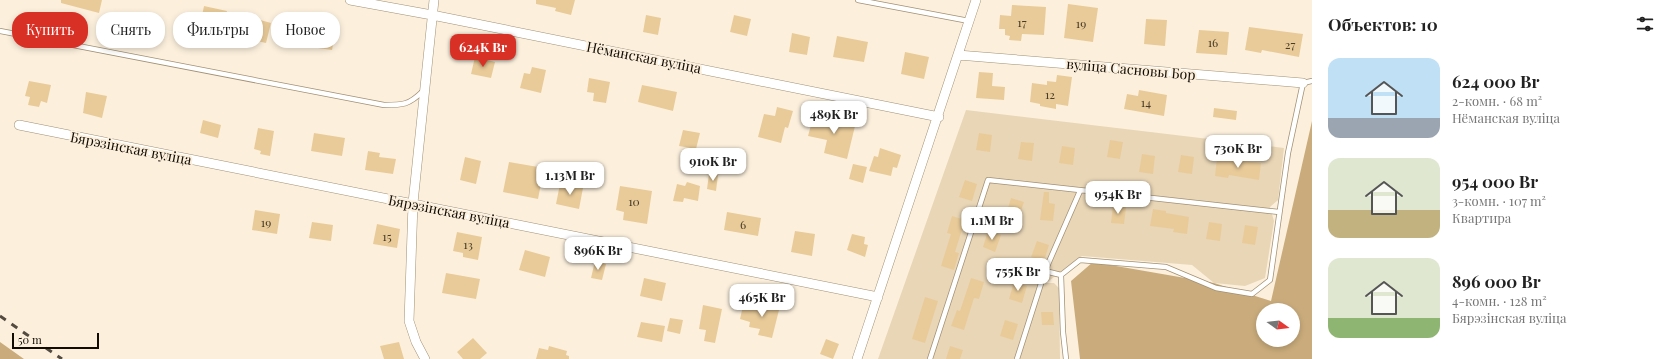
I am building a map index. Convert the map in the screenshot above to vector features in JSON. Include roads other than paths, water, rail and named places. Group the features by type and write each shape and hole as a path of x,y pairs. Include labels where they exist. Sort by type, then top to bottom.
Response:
{"street":[{"name":"Нёманская вуліца","path":"350,0 432,15 939,117"},
{"path":"425,359 416,342 409,321 413,204 423,91 434,0"},
{"path":"857,359 939,117 976,0"},
{"name":"вуліца Сасновы Бор","path":"958,55 1307,82"},
{"name":"Бярэзінская вуліца","path":"19,125 878,297"}],"lane":[{"path":"858,0 969,21"},
{"path":"0,31 384,105 406,104 414,100 423,91"},
{"path":"1061,275 1080,260 1166,267 1216,288 1252,294 1270,280 1288,153 1307,82"},
{"path":"930,359 988,180 1279,212"},
{"path":"1017,359 1045,270 1080,191"},
{"path":"1045,270 1061,275"},
{"path":"1061,275 1062,332 1066,359"}],"railway":[{"path":"0,316 62,359"}]}
